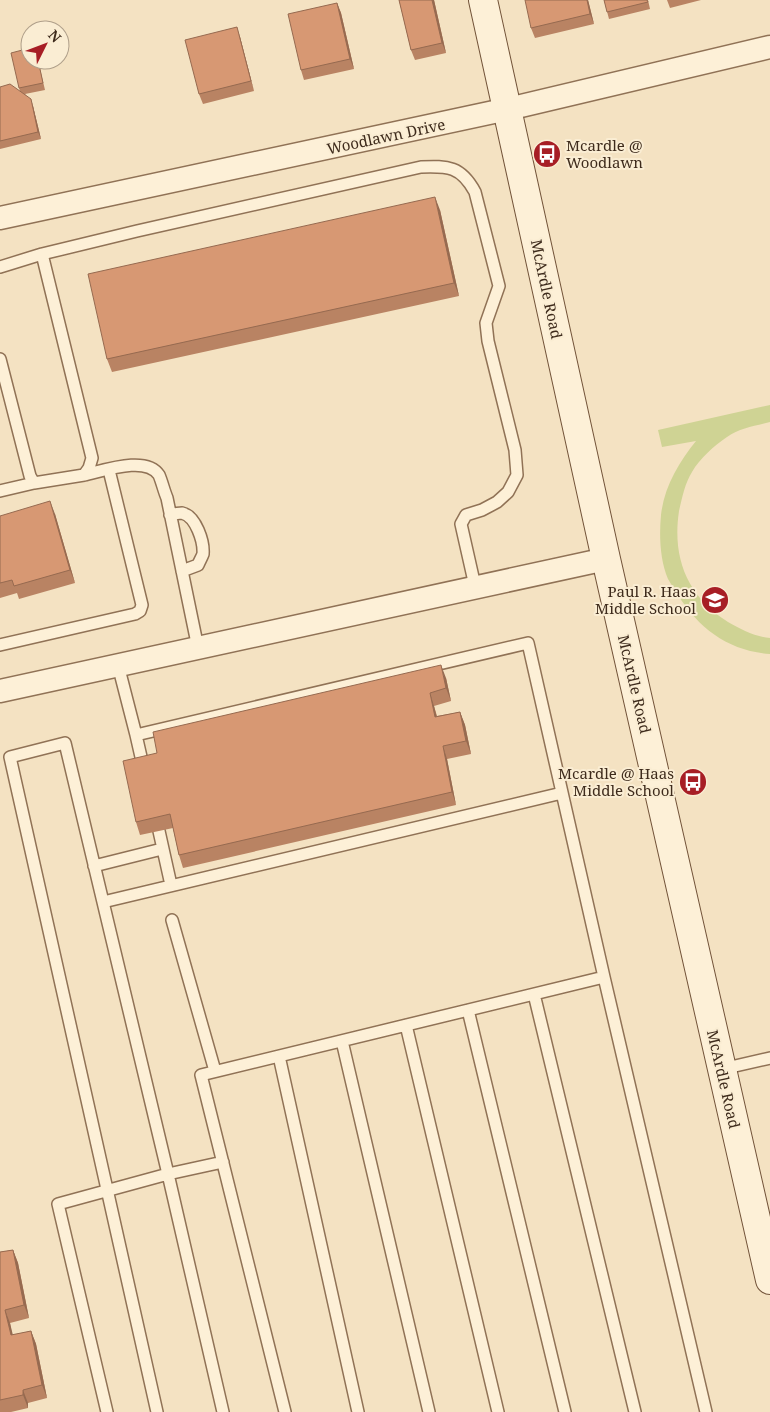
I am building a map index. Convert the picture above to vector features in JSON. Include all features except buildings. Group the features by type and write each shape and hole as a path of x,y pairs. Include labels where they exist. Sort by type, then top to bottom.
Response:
{"main road":[{"name":"McArdle Road","path":"482,0 508,110 606,559 769,1268"}],"street":[{"name":"Woodlawn Drive","path":"0,218 508,110 770,47"},
{"path":"0,691 606,559"}],"lane":[{"path":"0,266 137,231 421,167 442,166 462,174 468,179 475,192 499,286 486,323 488,341 515,450 517,476 508,492 496,502 463,518 461,524 475,586"},
{"path":"42,254 92,458 89,468 84,475"},
{"path":"0,360 30,476 34,483"},
{"path":"0,491 135,464 150,468 158,474 167,498 198,648"},
{"path":"0,644 135,614 140,611 142,605 110,470"},
{"path":"170,515 182,513 190,516 196,524 200,536 203,554 198,565 182,570"},
{"path":"136,736 528,643 706,1412"},
{"path":"118,665 144,770"},
{"path":"157,1412 10,757 65,743 223,1412"},
{"path":"103,902 562,793"},
{"path":"158,831 171,885"},
{"path":"94,866 162,849"},
{"path":"172,920 215,1071"},
{"path":"285,1412 201,1075 604,977"},
{"path":"534,994 635,1412"},
{"path":"468,1010 565,1412"},
{"path":"406,1025 498,1412"},
{"path":"342,1041 429,1412"},
{"path":"279,1056 358,1412"},
{"path":"722,1069 770,1058"},
{"path":"107,1412 58,1204 168,1174 223,1162"}],"green space":[{"path":"770,405 770,422 732,434 712,448 695,467 684,491 677,528 681,560 693,588 714,612 728,622 743,630 770,638 770,654 741,648 716,636 695,618 668,579 663,564 660,539 660,523 665,495 673,475 696,441 662,447 658,430"}],"place":[{"name":"Mcardle @ Woodlawn","path":"547,154"},
{"name":"Paul R. Haas Middle School","path":"715,600"},
{"name":"Mcardle @ Haas Middle School","path":"693,782"}]}
